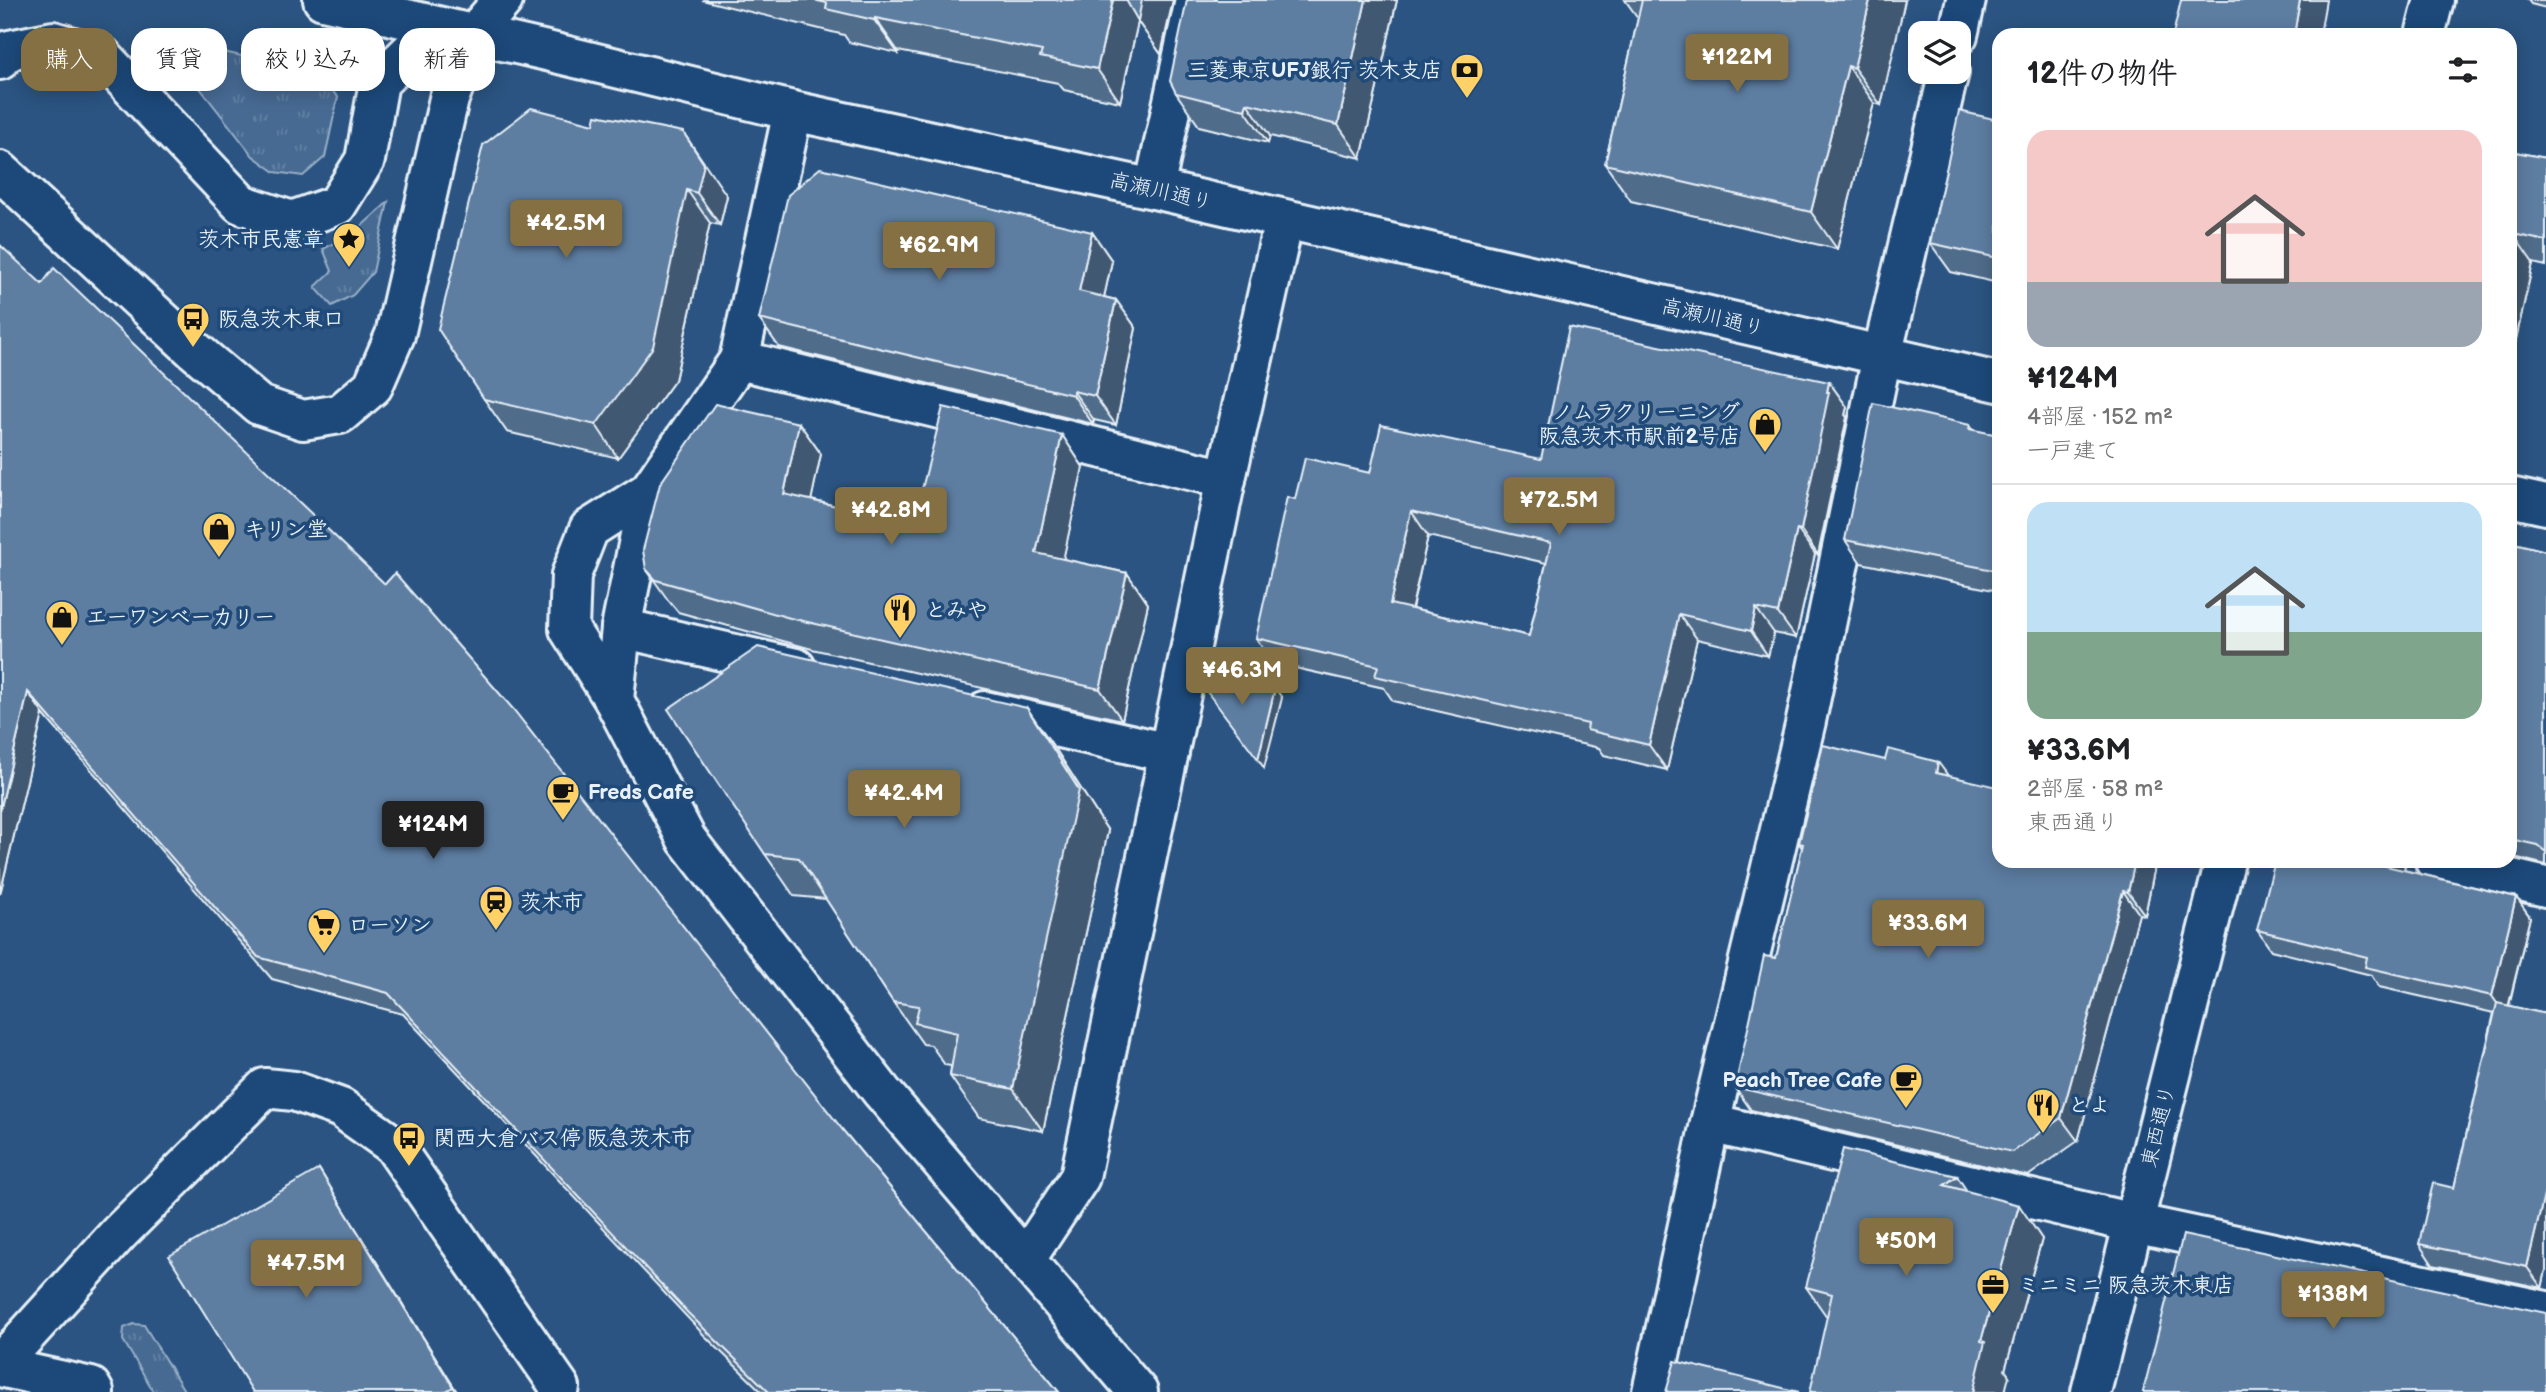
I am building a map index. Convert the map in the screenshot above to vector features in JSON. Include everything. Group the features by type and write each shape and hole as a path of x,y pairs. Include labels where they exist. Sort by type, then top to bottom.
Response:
{"street":[{"name":"高瀬川通り","path":"323,0 443,28"},
{"path":"479,28 503,0"},
{"path":"1154,189 1195,0"},
{"path":"1961,21 1966,0"},
{"path":"2427,28 2434,0"},
{"name":"高瀬川通り","path":"495,40 793,111 1154,189 1992,381"},
{"path":"0,60 9,50 53,41 101,55 241,204 292,221 337,205 365,160 379,82 399,63"},
{"path":"1652,1392 1710,1123 1806,720 1882,356 1947,84"},
{"path":"0,171 193,349 259,405 303,420 340,414 373,386 395,335 452,91"},
{"path":"614,701 621,628 649,491 738,360 793,111"},
{"path":"1025,1260 1080,1177 1226,479 1284,220"},
{"path":"738,360 1226,479"},
{"path":"649,491 589,529 571,576 569,629 614,701 687,840 882,1092 1138,1392"},
{"path":"2517,499 2546,505"},
{"path":"621,628 835,676"},
{"path":"955,704 1169,753"},
{"name":"東西通り","path":"2091,1392 2223,868"},
{"path":"2465,868 2546,887"},
{"path":"94,1392 91,1387 0,1366 119,1233 265,1088 294,1091 341,1108 393,1145 560,1387 559,1392"},
{"path":"1710,1123 2133,1223 2546,1311"}],"green space":[{"path":"227,53 241,56 241,91 332,91 338,97 325,157 303,176 275,172 253,156 202,91 227,91"},
{"path":"388,202 373,272 353,295 332,306 315,287 332,271 323,249 354,233"},
{"path":"134,1324 144,1325 185,1392 154,1392 123,1340 124,1328"}],"building":[{"path":"813,0 1113,0 1097,69 1040,57 1042,51 826,9 827,3"},
{"path":"1126,0 1142,0 1138,21"},
{"path":"1187,0 1366,0 1338,125 1247,103 1245,110 1176,93 1170,81"},
{"path":"1642,0 1870,0 1854,68 1848,66 1811,212 1605,164"},
{"path":"2181,0 2300,0 2295,28 2175,28"},
{"path":"531,108 594,124 596,115 683,132 704,164 697,193 687,190 653,347 596,425 484,399 438,329 483,145"},
{"path":"1959,111 1992,119 1992,257 1930,243"},
{"path":"2517,152 2546,158 2546,241 2517,235"},
{"path":"820,168 1092,232 1079,291 1116,300 1095,396 1073,391 1073,395 759,319 788,195"},
{"path":"0,245 42,284 54,268 385,584 395,573 513,709 846,1134 1059,1392 769,1392 688,1313 388,993 258,957 28,692 0,811"},
{"path":"1569,327 1829,382 1801,530 1797,529 1778,613 1756,608 1751,631 1679,614 1649,745 1587,730 1588,724 1375,676 1378,666 1256,638 1287,497 1295,499 1305,458 1370,473 1381,425 1541,459","holes":["1411,511 1551,543 1529,636 1390,604"]},
{"path":"1873,403 1970,425 1969,429 1992,434 1992,570 1845,540"},
{"path":"715,404 799,423 784,494 913,524 943,407 1062,435 1036,553 1127,573 1100,689 790,618 656,580 646,569 643,550 660,484"},
{"path":"2517,544 2546,551 2546,852 2537,845 2517,841"},
{"path":"758,647 1027,708 1079,790 1013,1089 950,1076 957,1033 915,1023 919,1006 893,1002 799,858 765,854 668,709"},
{"path":"1199,674 1275,688 1258,759 1198,680"},
{"path":"1823,745 1885,760 1888,749 1938,762 1936,773 1992,786 1992,868 2133,868 2128,892 2123,891 2061,1118 2012,1152 1735,1087 1764,956 1776,958 1803,844 1799,843"},
{"path":"2273,868 2394,868 2516,897 2492,996 2365,967 2367,957 2257,930"},
{"path":"2497,1003 2546,1014 2546,1187 2527,1267 2419,1244 2433,1183 2454,1188"},
{"path":"1843,1149 1957,1176 1944,1185 2019,1205 1981,1341 1985,1342 1973,1392 1810,1392 1832,1294 1806,1287"},
{"path":"319,1169 453,1387 444,1392 253,1392 169,1256"},
{"path":"2183,1235 2546,1313 2546,1392 2143,1392"},
{"path":"1675,1361 1799,1392 1666,1392"}],"place":[{"name":"三菱東京UFJ銀行 茨木支店","path":"1467,100"},
{"name":"茨木市民憲章","path":"349,269"},
{"name":"阪急茨木東口","path":"193,349"},
{"name":"ノムラクリーニング 阪急茨木市駅前2号店","path":"1765,454"},
{"name":"キリン堂","path":"219,559"},
{"name":"とみや","path":"900,640"},
{"name":"エーワンベーカリー","path":"62,647"},
{"name":"Freds Cafe","path":"563,822"},
{"name":"茨木市","path":"496,932"},
{"name":"ローソン","path":"324,955"},
{"name":"Peach Tree Cafe","path":"1906,1110"},
{"name":"とよ","path":"2043,1135"},
{"name":"関西大倉バス停 阪急茨木市","path":"409,1168"},
{"name":"ミニミニ 阪急茨木東店","path":"1993,1315"}]}
